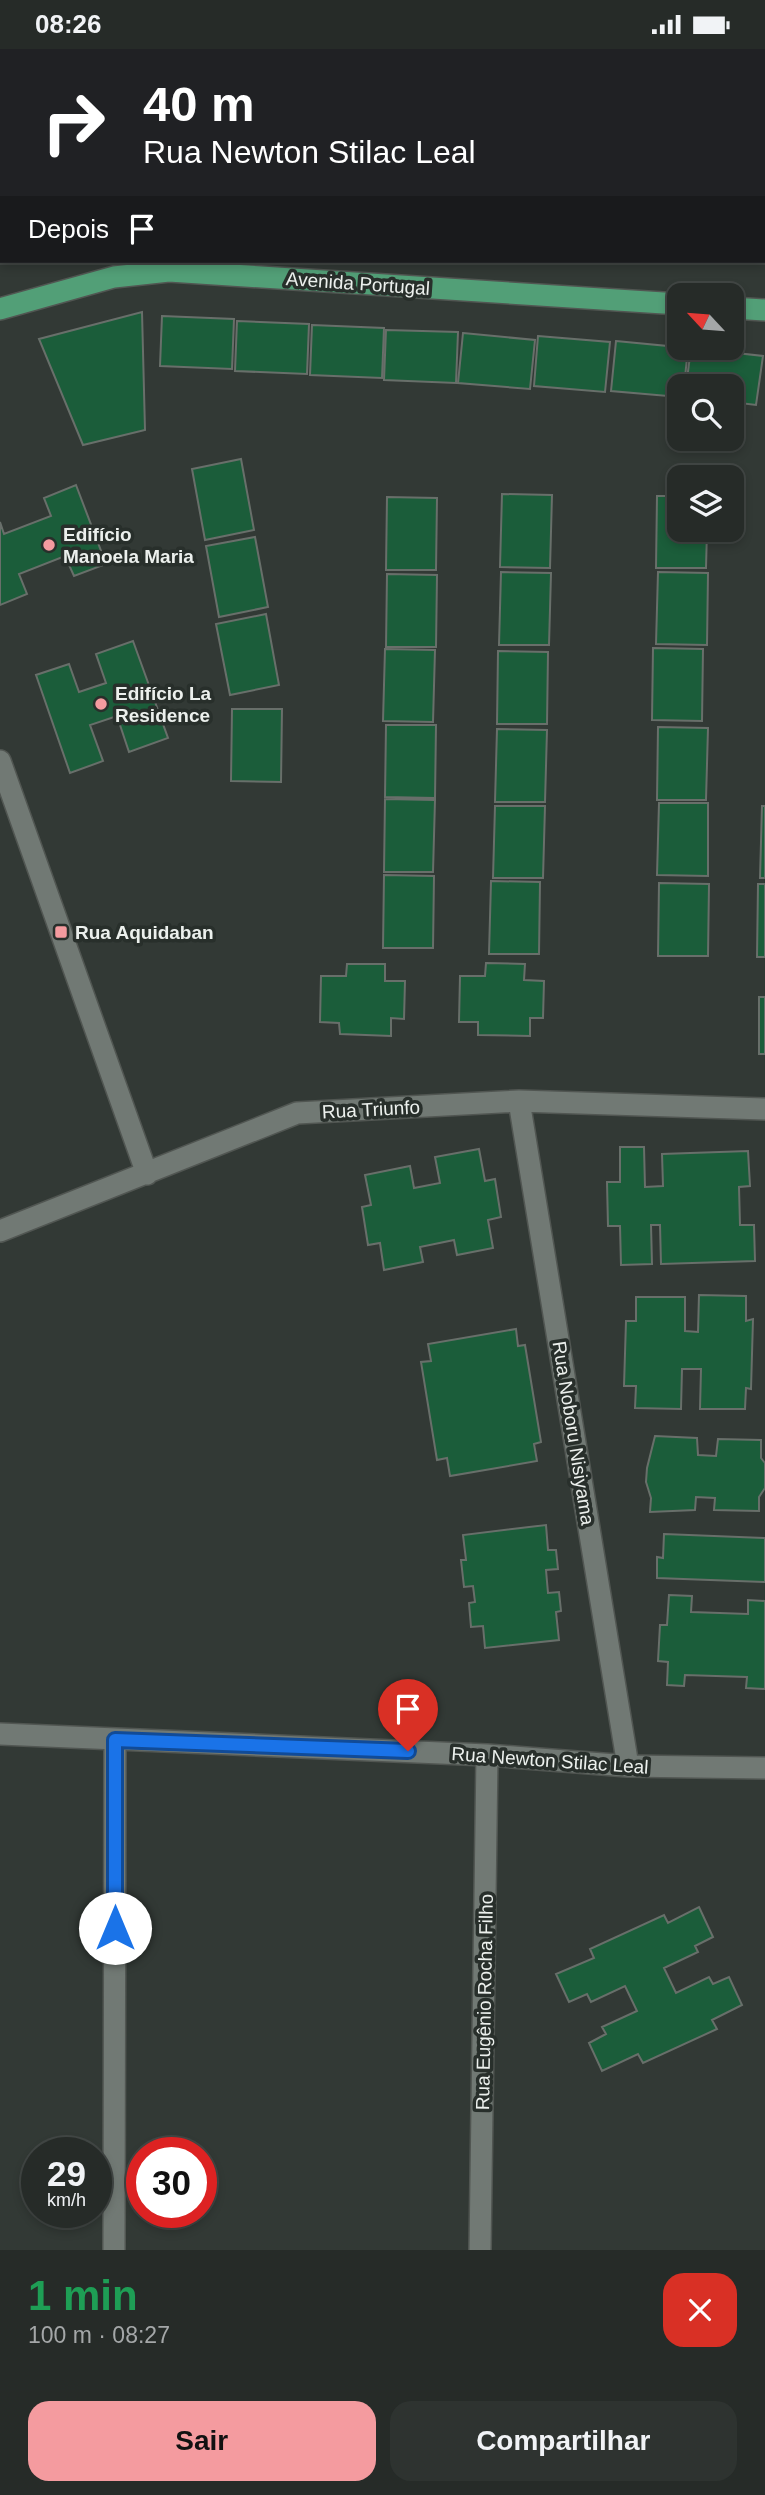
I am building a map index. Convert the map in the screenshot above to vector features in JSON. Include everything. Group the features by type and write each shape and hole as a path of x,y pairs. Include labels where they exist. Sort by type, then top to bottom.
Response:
{"main road":[{"name":"Avenida Portugal","path":"0,309 114,277 169,271 667,303"},
{"path":"744,309 765,310"}],"street":[{"path":"0,761 147,1174"},
{"name":"Rua Triunfo","path":"0,1231 297,1113 519,1101 765,1109"},
{"name":"Rua Noboru Nisiyama","path":"519,1101 628,1766"},
{"name":"Rua Newton Stilac Leal","path":"0,1734 487,1755 628,1766 765,1768"},
{"path":"114,2250 115,1740"},
{"name":"Rua Eugênio Rocha Filho","path":"480,2250 487,1755"}],"building":[{"path":"142,312 145,430 83,445 39,339"},
{"path":"162,316 234,319 232,369 160,366"},
{"path":"237,321 309,324 307,374 235,371"},
{"path":"312,325 384,328 382,378 310,375"},
{"path":"386,330 458,332 456,383 384,380"},
{"path":"463,333 535,340 530,389 458,383"},
{"path":"538,336 610,342 605,392 534,386"},
{"path":"616,341 667,346 667,361 687,361 685,374 667,374 667,396 611,391"},
{"path":"744,354 763,356 756,405 744,404 744,374 688,374 689,361 744,361"},
{"path":"241,459 254,530 205,540 192,469"},
{"name":"Edifício Manoela Maria","path":"76,485 106,564 74,576 65,556 19,574 27,594 0,605 0,522 4,534 51,516 44,498"},
{"path":"502,494 552,495 550,568 500,567"},
{"path":"657,496 667,496 667,542 707,542 706,568 656,568"},
{"path":"387,497 437,498 436,570 386,570"},
{"path":"255,537 268,607 219,617 206,546"},
{"path":"501,572 551,573 549,645 499,645"},
{"path":"658,572 708,573 707,645 656,644"},
{"path":"387,574 437,575 436,647 386,647"},
{"path":"266,614 279,685 230,695 216,624"},
{"name":"Edifício La Residence","path":"133,641 168,738 129,752 117,716 90,725 103,761 70,773 36,675 69,664 79,692 106,683 96,654"},
{"path":"653,648 703,649 702,721 652,720"},
{"path":"385,649 435,650 433,722 383,721"},
{"path":"498,651 548,652 547,724 497,724"},
{"path":"232,709 282,709 281,782 231,781"},
{"path":"386,725 436,725 435,798 385,797"},
{"path":"658,727 708,728 706,800 657,800"},
{"path":"497,729 547,730 545,802 495,802"},
{"path":"385,799 435,800 433,872 384,872"},
{"path":"659,803 708,803 708,876 657,875"},
{"path":"495,806 545,806 543,878 493,878"},
{"path":"762,806 765,806 765,878 760,878"},
{"path":"384,875 434,876 433,948 383,948"},
{"path":"491,881 540,882 539,954 489,954"},
{"path":"659,883 709,884 708,956 658,956"},
{"path":"758,884 765,884 765,957 757,957"},
{"path":"486,963 525,964 524,980 544,981 543,1018 530,1018 530,1036 478,1035 478,1022 459,1022 460,976 485,976"},
{"path":"347,964 385,964 385,981 405,981 404,1019 391,1018 391,1036 340,1034 339,1023 320,1022 321,976 346,976"},
{"path":"759,997 765,997 765,1054 759,1054"},
{"path":"620,1147 644,1147 645,1187 663,1186 662,1154 748,1151 750,1186 739,1187 740,1225 754,1225 755,1261 661,1264 660,1225 651,1225 652,1264 621,1265 620,1226 608,1226 607,1182 620,1182"},
{"path":"479,1149 485,1181 495,1179 501,1217 488,1220 493,1248 457,1255 454,1240 420,1247 423,1262 384,1270 380,1243 368,1245 362,1207 371,1205 365,1175 410,1166 414,1188 440,1183 435,1157"},
{"path":"699,1295 746,1296 746,1321 753,1319 751,1389 746,1388 745,1409 700,1409 701,1369 682,1369 681,1409 635,1408 636,1386 624,1386 626,1321 636,1321 636,1297 685,1297 685,1331 698,1332"},
{"path":"516,1329 518,1346 525,1345 541,1442 534,1444 537,1461 450,1476 447,1458 437,1460 421,1362 431,1361 428,1344"},
{"path":"655,1436 697,1438 698,1455 716,1456 718,1439 761,1440 765,1488 759,1497 759,1511 714,1510 715,1498 696,1497 695,1510 650,1512 651,1498 646,1482"},
{"path":"546,1525 548,1550 556,1550 558,1569 546,1570 548,1593 559,1592 561,1611 556,1612 559,1640 485,1648 483,1626 471,1627 469,1603 475,1602 473,1586 464,1587 461,1560 466,1560 463,1535"},
{"path":"664,1534 765,1538 765,1582 657,1578 657,1557 663,1558"},
{"path":"669,1595 692,1596 691,1612 748,1614 748,1600 765,1601 765,1689 746,1688 747,1677 685,1675 684,1686 667,1685 668,1662 658,1661 660,1625 667,1625"},
{"path":"699,1907 713,1937 695,1946 698,1952 664,1968 676,1993 709,1977 713,1984 729,1977 742,2005 712,2020 717,2029 643,2063 638,2054 602,2071 589,2043 606,2034 602,2027 637,2011 625,1986 591,2002 587,1994 569,2002 556,1974 594,1958 590,1949 664,1915 668,1923"}],"place":[{"name":"Edifício Manoela Maria","path":"49,545"},
{"name":"Edifício La Residence","path":"101,704"},
{"name":"Rua Aquidaban","path":"61,932"}],"route":[{"path":"115,1928 115,1740 408,1751"}]}
